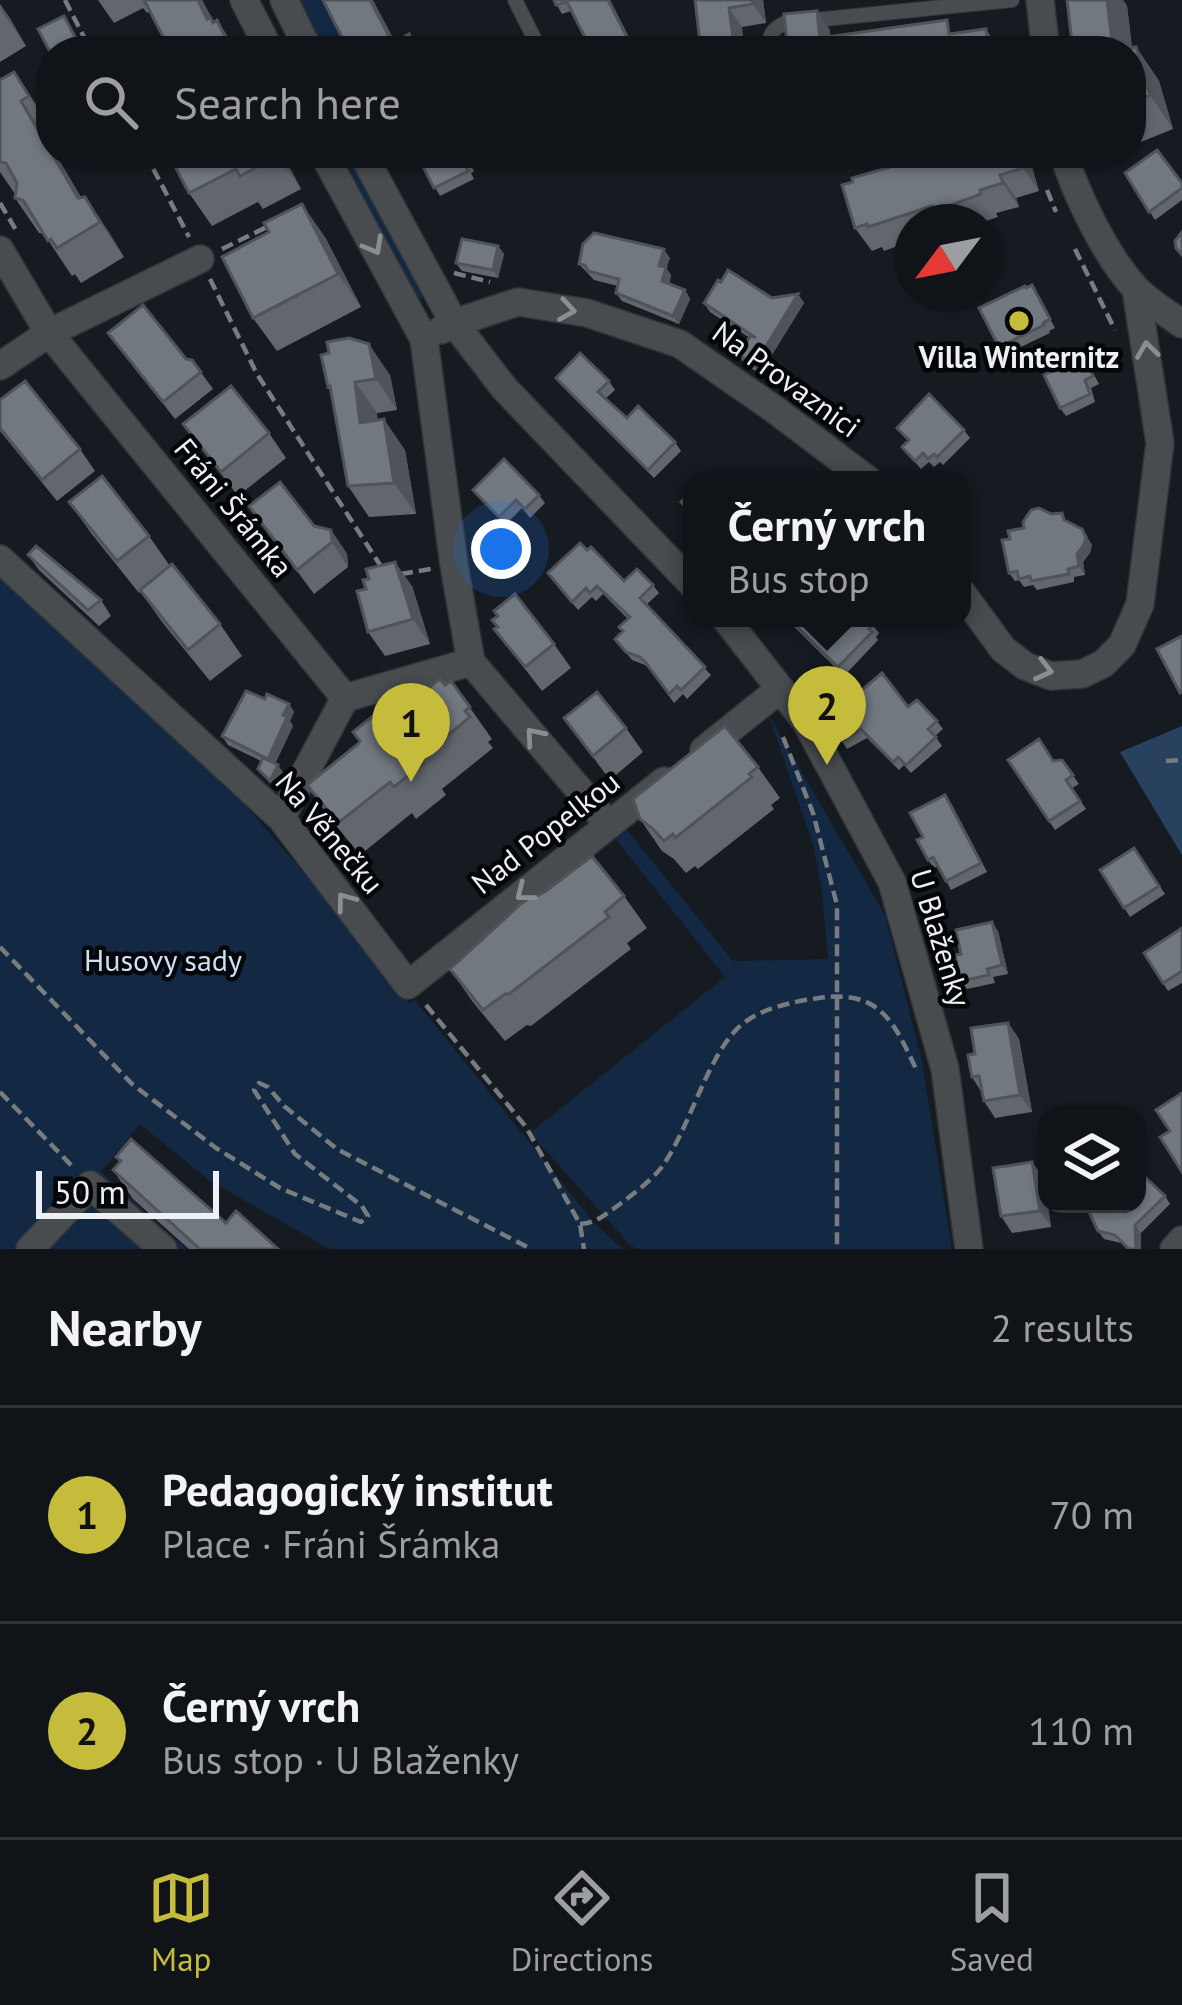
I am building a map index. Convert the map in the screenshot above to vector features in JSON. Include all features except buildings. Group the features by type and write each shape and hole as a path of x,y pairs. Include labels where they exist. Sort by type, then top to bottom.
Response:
{"street":[{"path":"244,0 263,36"},
{"path":"284,0 302,36"},
{"path":"1040,0 1044,36"},
{"path":"331,168 424,340 471,662 610,825"},
{"path":"370,168 454,323 505,389 683,575"},
{"path":"1069,168 1102,237 1136,289 1182,324"},
{"name":"Fráni Šrámka","path":"11,244 49,333 345,698"},
{"path":"0,366 49,333 200,259"},
{"path":"971,606 1003,650 1024,666 1051,676 1082,674 1103,664 1122,645 1140,604 1160,443 1136,289"},
{"name":"Na Provaznici","path":"424,340 454,323 518,302 587,313 680,344 856,471"},
{"name":"Na Věnečku","path":"0,559 281,818 409,985"},
{"name":"U Blaženky","path":"732,627 806,722 892,883 945,1069 969,1249"},
{"path":"281,818 345,698 471,662"},
{"name":"Nad Popelkou","path":"409,985 780,689"},
{"path":"30,1249 90,1185 164,1249"},
{"path":"1174,1249 1182,1240"}],"lane":[{"path":"515,0 533,36"},
{"path":"770,36 784,22 1012,0"}],"path":[{"path":"64,0 83,36"},
{"path":"153,168 257,374 387,576 454,565"},
{"path":"1044,179 1058,216"},
{"path":"0,203 11,244"},
{"path":"200,259 283,220"},
{"path":"1069,237 1120,340"},
{"path":"806,722 782,737 813,813 837,904 837,1249"},
{"path":"1166,761 1182,760"},
{"path":"0,947 132,1084 216,1148 280,1188 362,1222 368,1216 362,1206 295,1154 254,1090 259,1083 337,1149 531,1249"},
{"path":"409,985 526,1127 580,1224 584,1249"},
{"path":"580,1224 594,1223 661,1169 736,1029 780,1004 837,995 860,998 884,1011 917,1071 945,1069"},
{"path":"0,1092 90,1185"}],"green space":[{"path":"298,0 322,0 340,36 316,36"},
{"path":"339,168 360,168 425,297 414,301"},
{"name":"Husovy sady","path":"0,576 226,783 409,1003 415,1000 594,1223 623,1249 330,1249 210,1181 140,1124 101,1172 187,1249 0,1249"},
{"path":"769,716 885,915 922,1061 952,1249 638,1249 530,1133 725,977 616,839 627,830 733,961 828,959 814,848"}],"shaded area":[{"path":"1182,726 1182,855 1120,752"}],"place":[{"name":"Villa Winternitz","path":"1019,321"},
{"name":"Černý vrch","path":"827,765"},
{"name":"Pedagogický institut","path":"411,782"}]}
